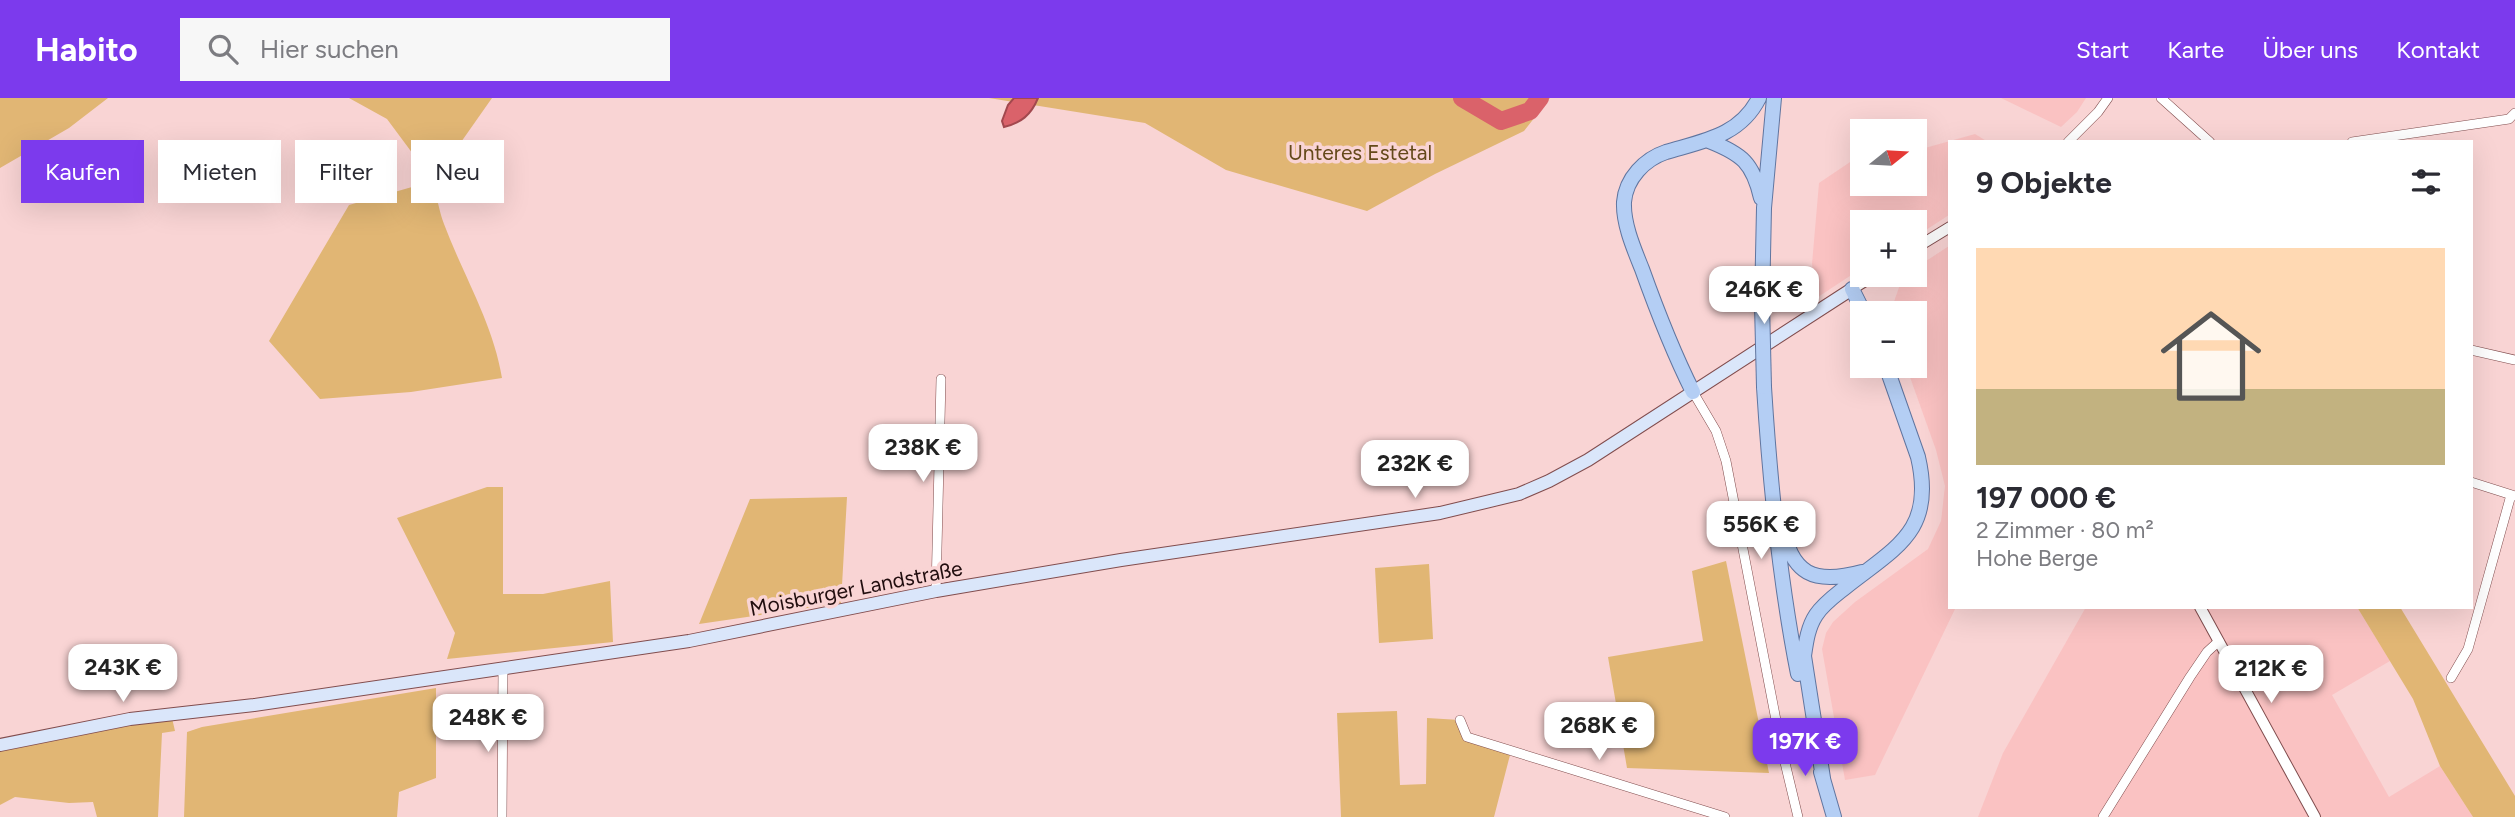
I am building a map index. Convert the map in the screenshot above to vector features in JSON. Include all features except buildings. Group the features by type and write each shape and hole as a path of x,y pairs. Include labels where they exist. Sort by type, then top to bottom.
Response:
{"main road":[{"path":"1693,392 1663,328 1642,271 1630,237 1625,202 1632,180 1645,162 1664,153 1709,141 1739,125 1753,110 1759,98"},
{"path":"1774,98 1764,208 1762,304 1767,444 1787,618 1800,686 1834,817"},
{"path":"1709,141 1737,152 1750,167 1764,208"},
{"path":"1852,289 1858,301"},
{"name":"Moisburger Landstraße","path":"0,745 130,719 254,705 689,641 936,591 1121,560 1440,513 1492,502 1549,481 1588,460 1852,289"},
{"path":"1823,778 1804,656 1807,636 1814,617 1822,606 1904,542 1914,527 1922,499 1918,457 1890,378"},
{"path":"1767,444 1788,549 1797,562 1810,573 1829,579 1864,572"}],"street":[{"path":"2070,140 2108,98"},
{"path":"2161,98 2208,140"},
{"path":"2366,140 2509,119 2515,113"},
{"path":"1927,241 1948,228"},
{"path":"2473,350 2515,360"},
{"path":"936,591 941,379"},
{"path":"1693,392 1716,431 1726,461 1781,746 1798,817"},
{"path":"2451,678 2468,649 2513,496 2473,483"},
{"path":"2201,609 2315,817"},
{"path":"2102,817 2190,677 2207,652 2219,641"},
{"path":"502,817 503,668"},
{"path":"1460,720 1467,737 1725,817"}],"shaded area":[{"path":"1014,98 1038,98 1025,117 1004,127 1002,121"},
{"path":"2001,98 2086,98 2077,112 2061,127"},
{"path":"1975,134 1985,140 1954,140"},
{"path":"1948,142 1948,216 1927,229 1927,210 1850,210 1850,276 1818,297 1812,264 1819,183 1850,162 1850,196 1927,196 1927,147"},
{"path":"1948,247 1948,609 1955,609 1875,775 1845,780 1822,649 1826,633 1833,622 1855,602 1928,549 1941,521 1945,486 1936,450 1910,378 1927,378 1927,301 1894,301 1899,287 1927,287 1927,260"},
{"path":"2085,609 2358,609 2390,661 2332,695 2389,797 2440,766 2473,817 1978,817 2003,753"}],"green space":[{"path":"0,98 108,98 48,140 21,140 21,156 0,168"},
{"path":"349,98 492,98 462,140 411,140 411,151 387,119"},
{"name":"Unteres Estetal","path":"989,98 1550,98 1524,131 1367,211 1226,170 1145,123"},
{"path":"411,187 411,203 438,203 444,224 492,338 502,378 411,392 320,399 269,341 349,205 397,203 397,191"},
{"path":"487,487 503,487 503,594 543,594 610,581 613,642 447,659 455,633 397,518"},
{"path":"847,497 841,603 699,624 750,499"},
{"path":"1726,561 1769,773 1627,768 1608,657 1703,641 1692,571"},
{"path":"1429,564 1433,639 1379,643 1375,568"},
{"path":"2358,609 2401,609 2515,796 2515,817 2473,817 2440,766 2413,699"},
{"path":"436,688 436,778 399,792 397,817 184,817 187,732 202,727"},
{"path":"1397,711 1400,785 1426,784 1427,718 1460,720 1467,737 1510,755 1494,817 1341,817 1337,713"},
{"path":"172,718 175,731 162,733 158,817 97,817 93,802 69,803 15,797 0,805 0,750 132,723"}],"waterway":[{"path":"1462,98 1501,121 1530,111 1540,98"}]}
